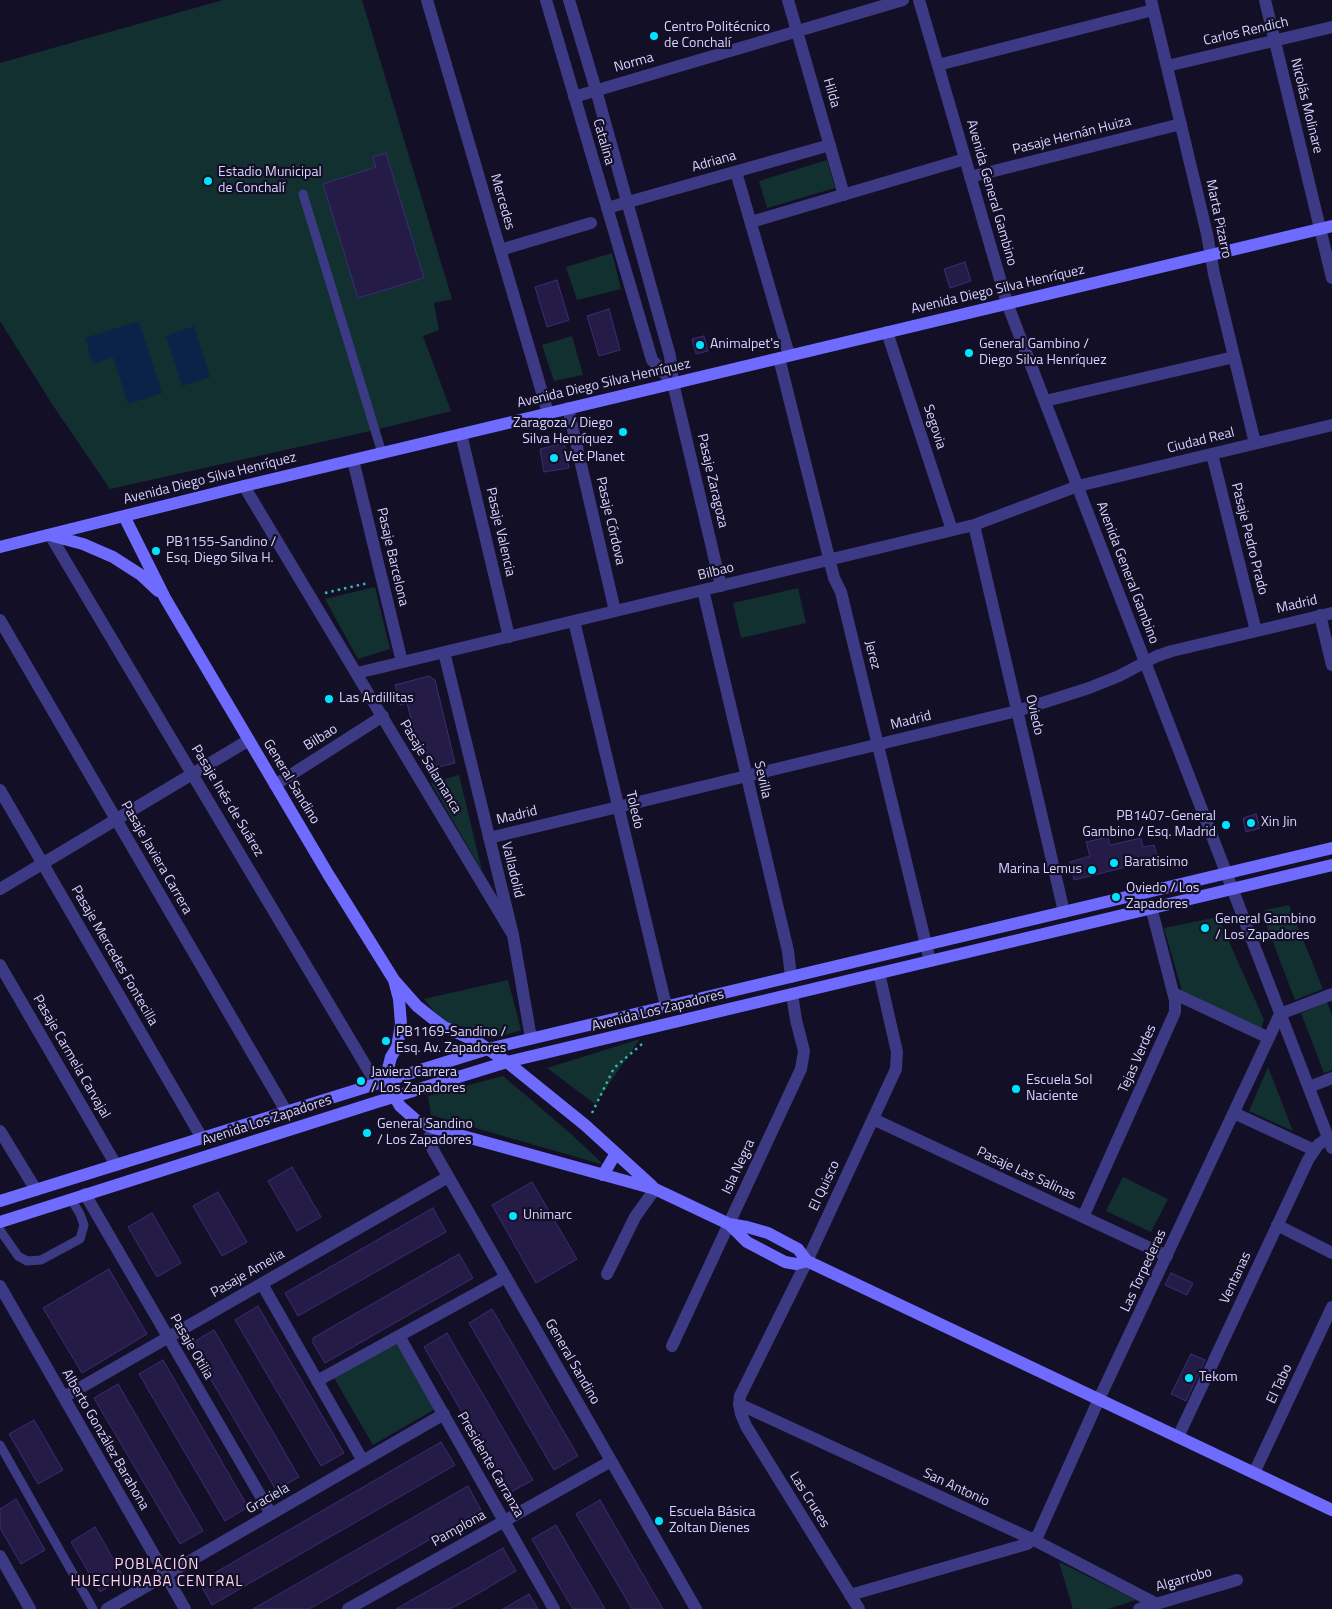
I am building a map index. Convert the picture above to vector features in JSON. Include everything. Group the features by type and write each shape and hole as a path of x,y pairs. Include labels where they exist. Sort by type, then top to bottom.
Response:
{"main road":[{"name":"Avenida Diego Silva Henríquez","path":"0,547 382,452 1326,228"},
{"name":"General Sandino","path":"124,516 165,598 275,785 394,980 417,1006 432,1018 444,1026 476,1041 507,1062 585,1126 655,1189"},
{"name":"General Sandino","path":"50,535 83,544 113,557 141,575 165,598"},
{"name":"Avenida Los Zapadores","path":"0,1202 488,1049 1332,848"},
{"name":"Avenida Los Zapadores","path":"0,1222 394,1096 507,1062 1332,865"},
{"name":"General Sandino","path":"394,980 399,999 402,1024 397,1047 388,1068 394,1096 404,1110 417,1121 434,1128"},
{"path":"434,1128 655,1189 729,1224 758,1230 794,1245 802,1253 806,1261 1332,1510"},
{"path":"603,1175 616,1153"},
{"path":"729,1224 746,1242 786,1262 796,1264 806,1261"}],"street":[{"name":"Mercedes","path":"427,0 548,413"},
{"name":"Catalina","path":"546,0 652,360 674,383"},
{"name":"Catalina","path":"569,0 670,356 674,383"},
{"name":"Hilda","path":"788,0 844,195"},
{"name":"Norma","path":"574,96 903,0"},
{"name":"Avenida General Gambino","path":"919,0 1008,303 1330,1143"},
{"name":"Nicolás Molinare","path":"1265,0 1326,228 1332,278"},
{"path":"938,65 1152,5"},
{"name":"Marta Pizarro","path":"1152,5 1207,234 1214,274 1254,443"},
{"name":"Carlos Rendich","path":"1167,66 1332,27"},
{"name":"Pasaje Hernán Huiza","path":"970,177 1181,124"},
{"name":"Adriana","path":"607,208 830,145"},
{"path":"751,222 965,159"},
{"path":"736,172 751,222 784,357"},
{"path":"500,250 591,223"},
{"path":"632,293 651,288"},
{"name":"Segovia","path":"887,332 952,530"},
{"name":"Jerez","path":"784,357 829,560 834,578 841,592 930,961"},
{"path":"1045,401 1234,357"},
{"name":"Pasaje Zaragoza","path":"674,383 721,586"},
{"name":"Pasaje Córdova","path":"568,408 615,611"},
{"name":"Ciudad Real","path":"1078,486 1332,425"},
{"name":"Pasaje Valencia","path":"461,434 509,637"},
{"name":"Pasaje Pedro Prado","path":"1212,454 1256,631"},
{"name":"Pasaje Barcelona","path":"353,460 402,662"},
{"name":"Pasaje Salamanca","path":"244,486 513,935"},
{"name":"Bilbao","path":"357,674 974,525 1078,486"},
{"name":"Oviedo","path":"974,525 1064,912"},
{"name":"Pasaje Inés de Suárez","path":"50,535 376,1083"},
{"name":"Sevilla","path":"703,590 788,951 790,977"},
{"path":"1326,614 1332,665"},
{"name":"Madrid","path":"489,838 1017,711 1089,688 1172,651 1326,614"},
{"name":"Pasaje Javiera Carrera","path":"0,620 286,1111"},
{"name":"Toledo","path":"574,621 666,1006"},
{"name":"Valladolid","path":"444,652 513,935 531,1038"},
{"name":"Bilbao","path":"275,785 382,716"},
{"path":"0,889 249,740"},
{"name":"Pasaje Mercedes Fontecilla","path":"0,790 202,1138"},
{"name":"Tejas Verdes","path":"1083,1217 1176,1008 1151,907"},
{"name":"Pasaje Carmela Carvajal","path":"0,965 116,1165"},
{"name":"El Quisco","path":"739,1404 740,1396 893,1076 897,1052 879,973"},
{"path":"1173,993 1269,1038"},
{"name":"Isla Negra","path":"672,1346 803,1063 804,1051 792,994"},
{"path":"1280,1014 1332,994"},
{"name":"Las Torpederas","path":"1034,1540 1038,1535 1099,1399 1280,1014"},
{"path":"1309,1087 1332,1078"},
{"path":"1234,1112 1314,1150"},
{"name":"Pasaje Las Salinas","path":"873,1119 1167,1256"},
{"name":"General Sandino","path":"434,1128 429,1138 430,1144 696,1609"},
{"path":"0,1131 36,1190"},
{"name":"Ventanas","path":"1178,1437 1310,1154 1314,1150 1330,1143"},
{"name":"Pasaje Amelia","path":"64,1397 448,1177"},
{"path":"607,1274 635,1217 655,1189"},
{"name":"Pasaje Otilia","path":"85,1194 271,1514"},
{"path":"1277,1225 1332,1253"},
{"path":"317,1382 506,1277"},
{"path":"262,1284 363,1461"},
{"name":"Alberto González Barahona","path":"0,1286 185,1609"},
{"name":"El Tabo","path":"1254,1473 1332,1307"},
{"name":"Presidente Carranza","path":"399,1336 554,1609"},
{"name":"San Antonio","path":"739,1404 1034,1540 1157,1604"},
{"name":"Las Cruces","path":"739,1404 746,1426 859,1609"},
{"name":"Graciela","path":"107,1609 444,1414"},
{"name":"Pamplona","path":"348,1609 611,1461"},
{"path":"850,1595 1027,1544 1034,1540"},
{"path":"0,1556 30,1609"},
{"name":"Algarrobo","path":"1139,1609 1237,1580"}],"lane":[{"path":"302,194 382,452"},
{"path":"0,1230 18,1256 27,1261 41,1260 80,1239 84,1225 71,1199"},
{"path":"0,1445 94,1609"}],"path":[{"path":"310,596 382,580"},
{"path":"585,1126 614,1068 643,1043"}],"green space":[{"name":"Estadio Municipal de Conchalí","path":"223,0 362,0 452,299 434,303 439,330 423,336 451,411 375,430 110,489 52,404 0,321 0,63"},
{"path":"827,160 835,188 767,208 759,181"},
{"path":"612,253 621,289 577,300 566,267"},
{"path":"572,336 583,375 554,381 542,345"},
{"path":"375,587 390,649 358,659 325,599"},
{"path":"798,588 806,623 741,638 733,603"},
{"path":"459,775 482,871 431,783"},
{"path":"1289,905 1323,989 1295,1000 1263,916 1265,910"},
{"path":"1218,917 1264,1020 1258,1037 1186,1005 1164,928"},
{"path":"508,980 521,1030 499,1037 442,1021 424,999"},
{"path":"1327,1002 1332,1015 1332,1070 1324,1073 1301,1013"},
{"path":"640,1039 595,1104 547,1068"},
{"path":"1268,1067 1293,1131 1249,1111"},
{"path":"503,1076 570,1133 604,1165 431,1115 428,1096"},
{"path":"1123,1177 1168,1199 1151,1232 1106,1211"},
{"path":"396,1342 435,1409 373,1445 334,1378"},
{"path":"1059,1562 1136,1600 1108,1609 1073,1609"}],"water":[{"path":"139,321 162,393 128,404 113,357 93,364 85,338"},
{"path":"194,326 210,377 182,386 166,336"}],"building":[{"path":"386,153 424,278 358,298 323,184 376,167 373,157"},
{"path":"965,262 971,281 950,288 944,269"},
{"path":"557,280 569,320 547,327 535,287"},
{"path":"609,309 620,350 599,356 587,316"},
{"name":"Animalpet's","path":"704,336 708,351 696,354 692,339"},
{"name":"Vet Planet","path":"564,443 569,468 544,472 540,449"},
{"path":"429,676 435,680 455,763 431,769 426,750 419,750 407,703 400,705 395,685"},
{"name":"Xin Jin","path":"1256,814 1260,828 1246,832 1243,818"},
{"path":"1108,837 1110,845 1141,838 1143,847 1154,845 1158,859 1074,880 1070,862 1090,856 1086,842"},
{"path":"292,1167 321,1217 297,1231 268,1181"},
{"path":"532,1182 577,1259 536,1283 492,1205"},
{"path":"218,1192 247,1242 222,1256 193,1206"},
{"path":"433,1208 446,1232 298,1316 285,1293"},
{"path":"152,1213 181,1263 157,1277 128,1227"},
{"path":"459,1254 473,1278 325,1363 313,1343 313,1338"},
{"path":"109,1269 147,1334 82,1373 43,1308"},
{"path":"1171,1273 1193,1283 1187,1295 1165,1285"},
{"path":"258,1306 344,1453 321,1466 235,1320"},
{"path":"492,1309 578,1456 554,1470 469,1323"},
{"path":"214,1330 299,1477 276,1490 190,1344"},
{"path":"447,1333 533,1480 509,1493 424,1347"},
{"name":"Tekom","path":"1191,1354 1205,1360 1186,1401 1171,1394"},
{"path":"163,1360 248,1507 225,1521 139,1374"},
{"path":"118,1384 203,1531 180,1544 94,1398"},
{"path":"34,1420 63,1470 38,1484 9,1434"},
{"path":"441,1442 455,1465 212,1605 199,1582"},
{"path":"468,1486 481,1510 325,1600 309,1609 253,1609"},
{"path":"16,1499 45,1550 21,1564 0,1528 0,1509"},
{"path":"600,1500 663,1609 632,1609 576,1514"},
{"path":"556,1525 605,1609 573,1609 562,1591 532,1539"},
{"path":"95,1527 124,1578 100,1592 71,1542"},
{"path":"503,1548 516,1571 474,1596 450,1609 396,1609"},
{"path":"529,1594 538,1609 503,1609"}],"place":[{"name":"Centro Politécnico de Conchalí","path":"654,36"},
{"name":"Estadio Municipal de Conchalí","path":"208,181"},
{"name":"Animalpet's","path":"700,345"},
{"name":"General Gambino / Diego Silva Henríquez","path":"969,353"},
{"name":"Zaragoza / Diego Silva Henríquez","path":"623,432"},
{"name":"Vet Planet","path":"554,458"},
{"name":"PB1155-Sandino / Esq. Diego Silva H.","path":"156,551"},
{"name":"Las Ardillitas","path":"329,699"},
{"name":"Xin Jin","path":"1251,823"},
{"name":"PB1407-General Gambino / Esq. Madrid","path":"1226,825"},
{"name":"Baratisimo","path":"1114,863"},
{"name":"Marina Lemus","path":"1092,870"},
{"name":"Oviedo / Los Zapadores","path":"1116,897"},
{"name":"General Gambino / Los Zapadores","path":"1205,928"},
{"name":"PB1169-Sandino / Esq. Av. Zapadores","path":"386,1041"},
{"name":"Javiera Carrera / Los Zapadores","path":"361,1081"},
{"name":"Escuela Sol Naciente","path":"1016,1089"},
{"name":"General Sandino / Los Zapadores","path":"367,1133"},
{"name":"Unimarc","path":"513,1216"},
{"name":"Tekom","path":"1189,1378"},
{"name":"Escuela Básica Zoltan Dienes","path":"659,1521"}],"district":[{"name":"POBLACIÓN HUECHURABA CENTRAL","path":"157,1574"}]}
